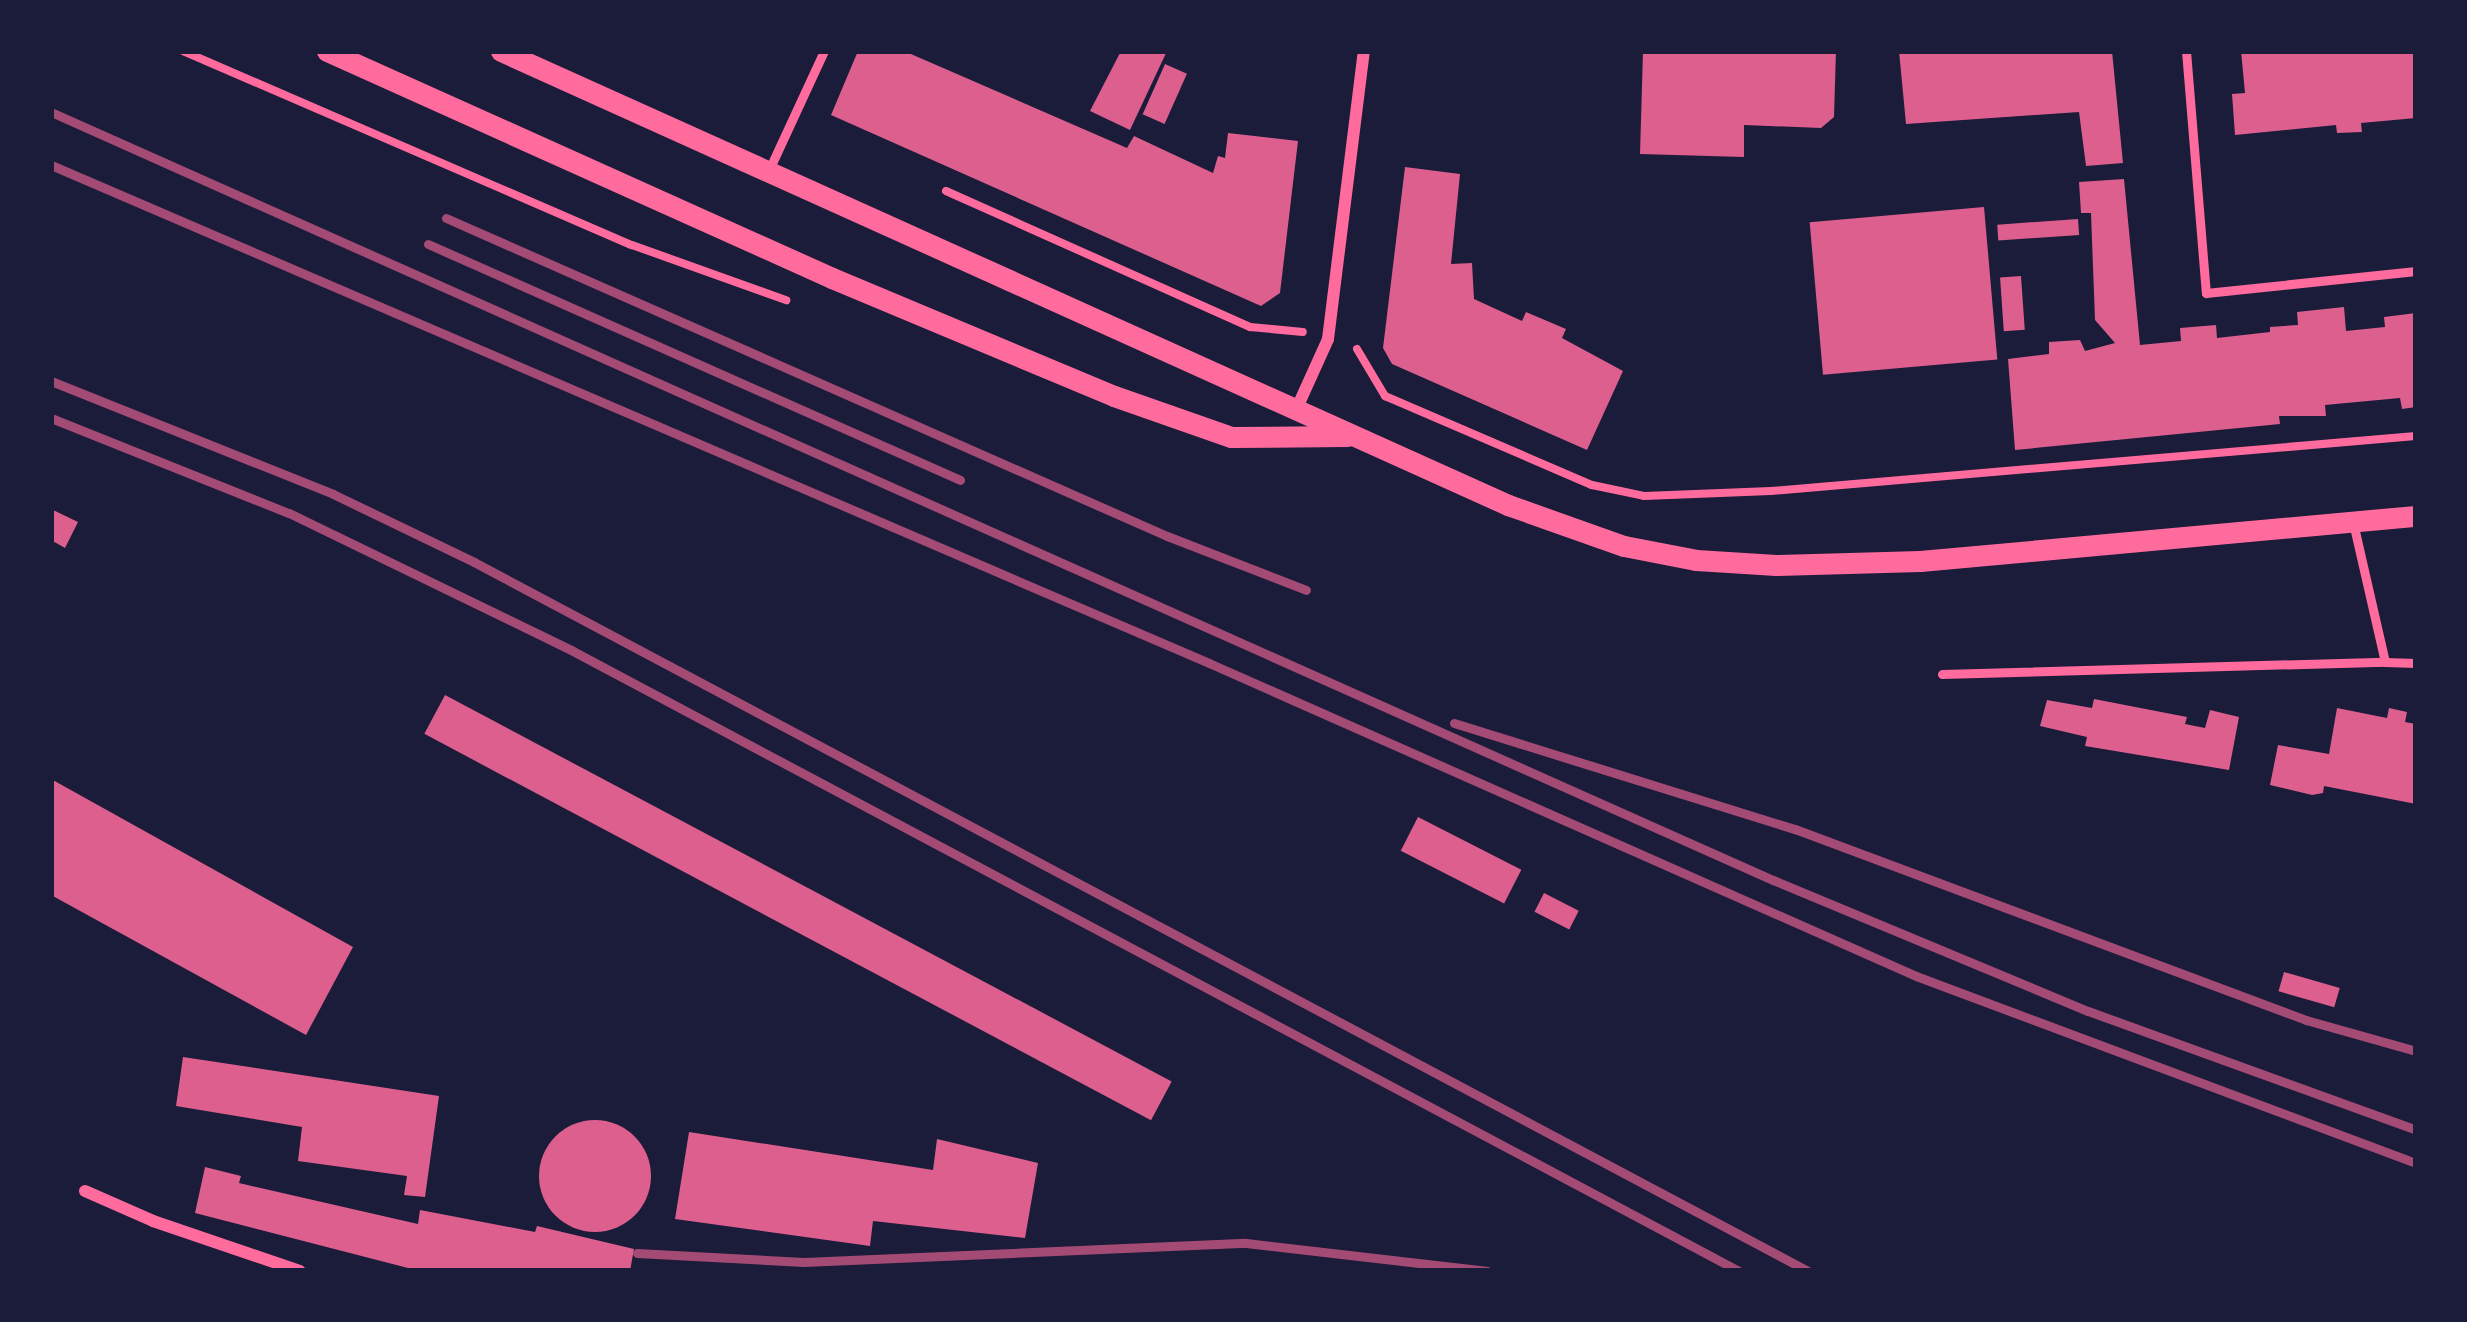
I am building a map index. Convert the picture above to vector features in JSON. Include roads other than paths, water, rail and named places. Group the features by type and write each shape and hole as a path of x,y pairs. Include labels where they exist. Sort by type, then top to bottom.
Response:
{"street":[{"path":"326,51 853,287 1114,396 1231,437 1355,436"},
{"path":"501,51 1508,506 1624,546 1696,560 1776,565 1920,561 2416,517"},
{"path":"1296,410 1328,339 1364,51"},
{"path":"86,1191 153,1221 300,1271"}],"lane":[{"path":"768,172 824,51"},
{"path":"2186,51 2206,292 2416,272"},
{"path":"2353,522 2385,662"},
{"path":"1942,674 2416,663"}],"railway":[{"path":"51,112 1773,880 2088,1011 2416,1130"},
{"path":"51,165 1209,663 1916,976 2416,1163"},
{"path":"446,218 1167,536 1306,590"},
{"path":"428,244 960,480"},
{"path":"51,381 333,494 474,562 1808,1271"},
{"path":"51,418 289,513 571,650 1739,1271"},
{"path":"1454,723 1795,829 2306,1020 2416,1051"},
{"path":"637,1253 804,1262 1246,1243 1487,1271"}]}
